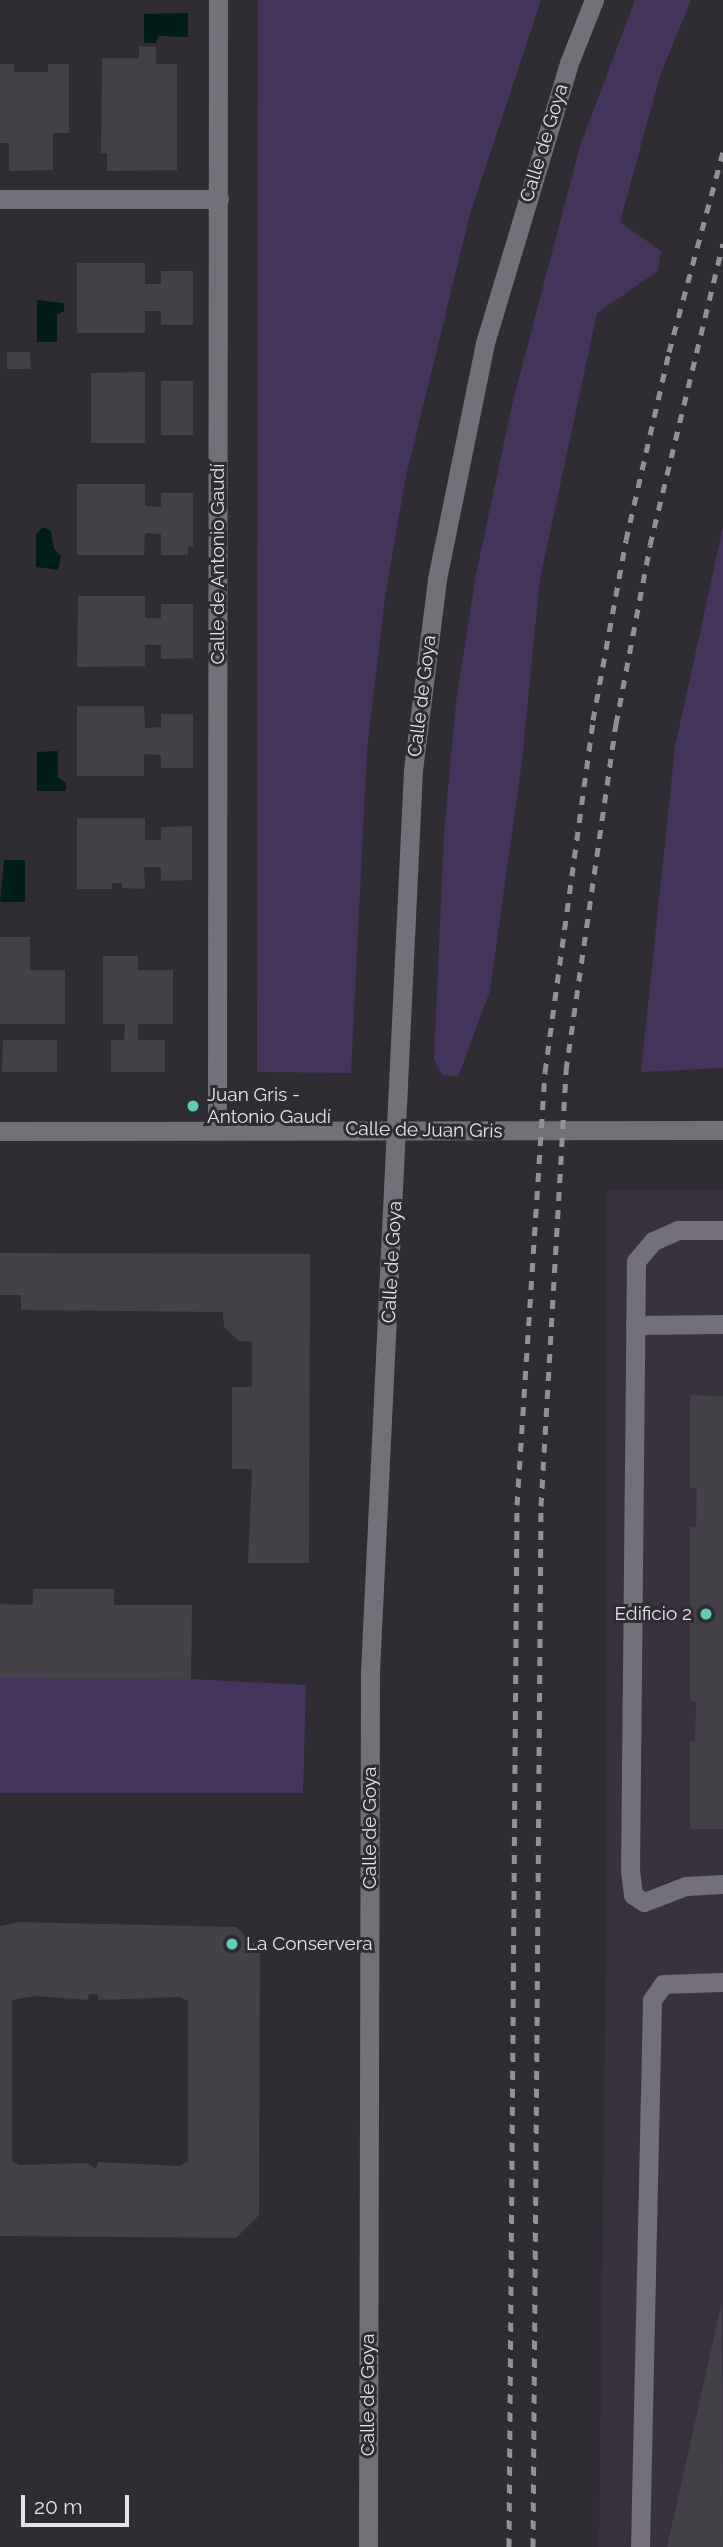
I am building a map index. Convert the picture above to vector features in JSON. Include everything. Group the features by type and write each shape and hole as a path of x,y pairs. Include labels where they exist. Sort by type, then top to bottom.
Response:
{"street":[{"name":"Calle de Antonio Gaudí","path":"218,0 218,1128"},
{"name":"Calle de Goya","path":"368,2547 370,1672 413,770 437,579 485,343 569,63 594,0"},
{"path":"0,199 219,200"},
{"name":"Calle de Juan Gris","path":"0,1130 723,1130"},
{"path":"723,1230 678,1230 653,1241 636,1261 632,1895 644,1902 686,1886 723,1884"},
{"path":"635,1325 723,1324"},
{"path":"640,2547 652,2000 663,1984 723,1982"}],"shaded area":[{"path":"258,0 541,0 470,214 406,476 385,597 367,750 351,1073 257,1072"},
{"path":"635,0 691,0 660,76 620,222 661,251 658,271 597,313 540,579 522,761 490,991 458,1077 442,1075 434,1059 444,833 456,702 476,574 512,405 580,146"},
{"path":"188,13 188,37 158,36 156,43 144,43 144,14"},
{"path":"37,300 64,303 64,311 57,315 57,342 37,342"},
{"path":"43,527 51,531 54,549 61,556 58,570 36,567 36,534"},
{"path":"723,527 723,1068 641,1072 675,747"},
{"path":"58,751 58,777 66,783 66,791 37,791 37,752"},
{"path":"4,860 25,860 25,902 0,902"},
{"path":"606,1191 723,1191 723,2547 599,2547 606,1936"},
{"path":"0,1678 191,1679 306,1685 303,1793 0,1793"}],"building":[{"path":"139,46 156,47 156,64 177,64 177,170 107,171 107,153 101,153 102,58 139,58"},
{"path":"0,64 14,64 14,72 48,72 48,64 69,64 69,133 53,133 53,170 9,171 9,143 0,143"},
{"path":"77,263 145,263 145,284 161,284 161,271 193,271 193,325 161,325 161,311 145,311 145,333 77,333"},
{"path":"7,352 30,352 31,369 7,369"},
{"path":"145,372 145,443 91,443 91,373"},
{"path":"161,381 193,381 193,435 161,435"},
{"path":"77,484 145,484 145,506 161,507 161,493 193,493 193,547 188,547 188,555 161,555 161,534 145,533 144,555 77,555"},
{"path":"78,596 145,596 145,618 161,618 161,604 193,604 193,658 161,659 161,645 145,645 145,666 77,667"},
{"path":"77,706 144,706 145,728 161,727 161,714 193,714 193,768 161,768 161,755 144,754 144,776 77,776"},
{"path":"77,818 145,818 145,840 161,840 161,827 192,826 192,880 161,881 161,867 144,867 145,889 122,888 122,883 112,883 112,889 77,889"},
{"path":"0,937 30,937 30,970 65,970 65,1024 0,1024"},
{"path":"103,956 138,956 138,970 173,970 173,1024 138,1024 138,1040 165,1040 165,1072 111,1072 111,1040 124,1040 125,1024 103,1024"},
{"path":"3,1040 57,1040 57,1072 2,1072"},
{"path":"0,1253 310,1254 309,1563 248,1563 252,1469 232,1469 232,1387 252,1387 252,1342 239,1341 224,1327 223,1312 21,1310 21,1295 0,1295"},
{"name":"Edificio 2","path":"690,1395 723,1396 723,1829 690,1829 690,1741 695,1742 696,1702 690,1701 690,1527 696,1527 697,1488 690,1488"},
{"path":"33,1589 114,1589 114,1605 192,1605 191,1679 0,1678 0,1604 33,1605"},
{"path":"19,1922 236,1927 260,1949 259,2215 236,2238 0,2236 0,1926","holes":["89,1994 97,1994 99,2000 180,1997 188,2001 188,2162 180,2166 98,2162 96,2169 87,2163 19,2165 12,2161 12,2000 36,1996 88,2000"]},
{"path":"722,2301 723,2547 667,2547"}],"railway":[{"path":"509,2547 517,1505 545,1072 593,720 626,540 669,352 723,152"},
{"path":"533,2547 541,1506 566,1070 616,724 650,545 723,244"}],"place":[{"name":"Juan Gris - Antonio Gaudí","path":"193,1106"},
{"name":"Edificio 2","path":"706,1614"},
{"name":"La Conservera","path":"232,1944"}]}
